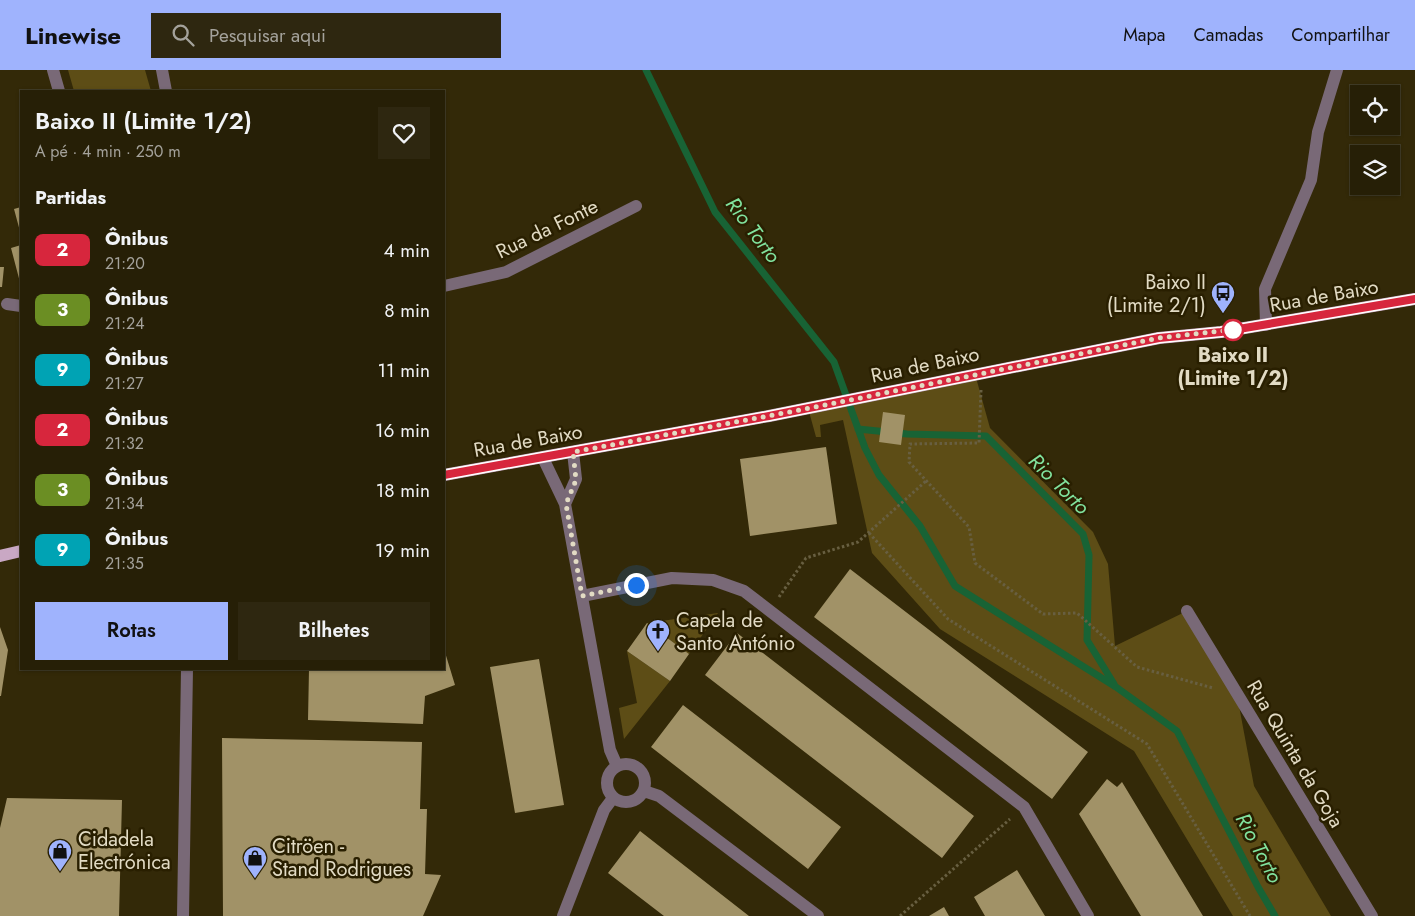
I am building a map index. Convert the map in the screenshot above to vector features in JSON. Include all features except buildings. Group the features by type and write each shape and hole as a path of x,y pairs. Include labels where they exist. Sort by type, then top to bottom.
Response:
{"main road":[{"name":"Rua de Baixo","path":"445,475 808,408 1159,338 1266,325 1415,299"},
{"path":"0,556 20,551"}],"street":[{"path":"54,70 59,90"},
{"path":"162,70 166,90"},
{"path":"1266,325 1265,289 1311,180 1318,132 1337,70"},
{"name":"Rua da Fonte","path":"445,286 506,272 636,206"},
{"path":"7,304 20,306"},
{"path":"566,504 576,480 573,452"},
{"path":"543,458 566,504 610,750 617,766"},
{"path":"582,596 672,578 713,580 744,591 1024,807 1088,916"},
{"name":"Rua Quinta da Goja","path":"1187,610 1372,916"},
{"path":"183,916 187,670"},
{"path":"628,764 640,768 646,779 644,791 636,800 631,802 624,802 613,798 607,787 608,775 617,766 628,764"},
{"path":"644,791 660,796 818,916"},
{"path":"563,916 604,810 613,798"}],"path":[{"path":"982,387 978,443 910,444 909,462 969,527 975,563 1043,614 1077,613 1137,667 1238,694"},
{"path":"770,610 806,558 858,542 926,481"},
{"path":"868,533 948,618 1147,744 1250,916"},
{"path":"900,916 1024,807"}],"shaded area":[{"path":"68,70 145,70 151,90 74,90"},
{"path":"975,374 990,428 1093,532 1108,564 1115,646 1187,611 1237,695 1254,786 1331,916 1233,916 1134,751 940,629 872,553 843,420 820,425 821,437 816,437 808,408"},
{"path":"718,613 689,654 647,623"},
{"path":"627,651 670,681 624,739 619,708 637,703"}],"waterway":[{"name":"Rio Torto","path":"646,70 715,212 834,362 865,448 879,475 920,526 955,586 1116,687 1177,731 1275,916"},
{"name":"Rio Torto","path":"858,429 907,434 986,436 1083,534 1089,555 1087,640 1114,684"}],"bus line":[{"name":"2","path":"445,475 769,416 1159,338 1221,332 1415,299"}],"place":[{"name":"Baixo II (Limite 2/1)","path":"1223,314"},
{"name":"Baixo II (Limite 1/2)","path":"1233,330"},
{"name":"Capela de Santo António","path":"658,652"},
{"name":"Cidadela Electrónica","path":"60,872"},
{"name":"Citröen - Stand Rodrigues","path":"255,879"}],"route":[{"path":"636,585 582,596 566,504 576,480 573,452 795,411 1159,338 1238,329 1233,330"}]}
